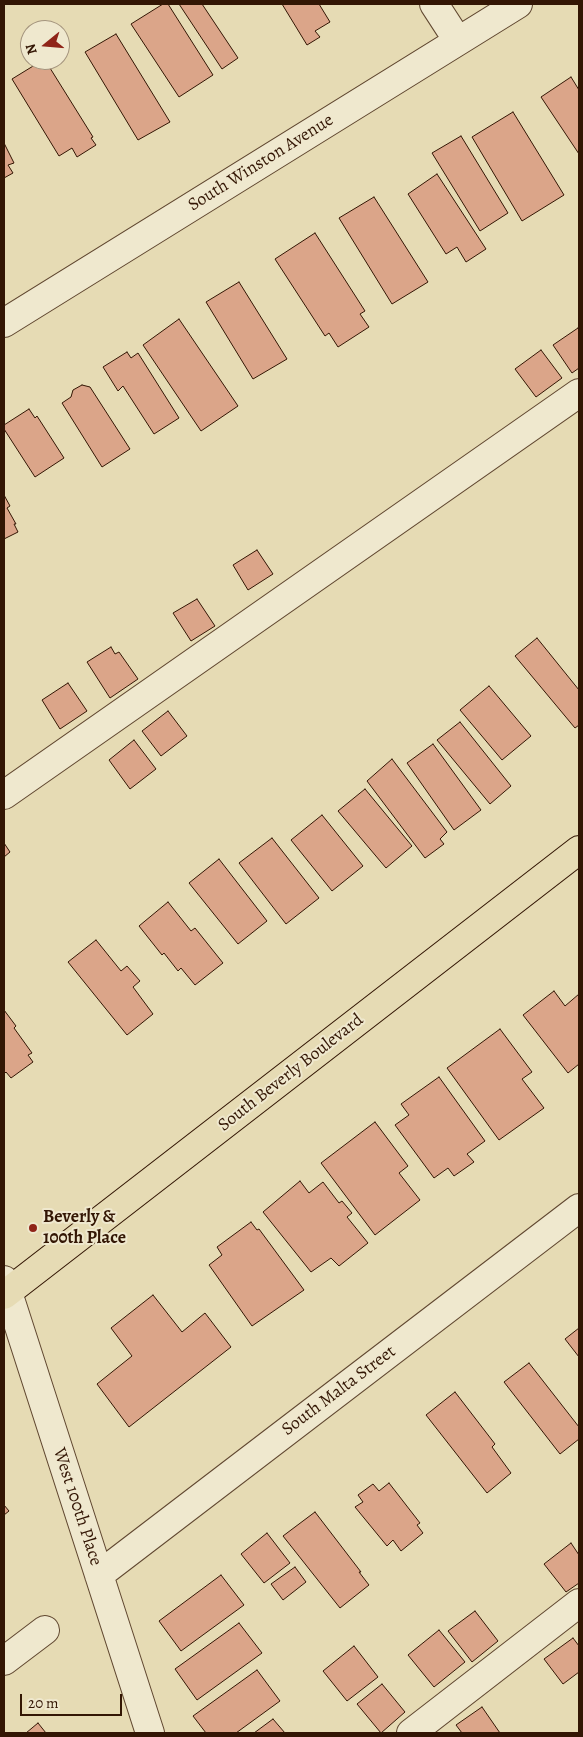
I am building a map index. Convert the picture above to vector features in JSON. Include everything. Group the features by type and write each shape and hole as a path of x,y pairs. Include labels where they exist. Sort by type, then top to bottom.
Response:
{"main road":[{"name":"South Beverly Boulevard","path":"5,1289 579,850"}],"street":[{"path":"434,4 458,41"},
{"name":"South Winston Avenue","path":"4,323 518,4"},
{"path":"4,795 579,393"},
{"name":"South Malta Street","path":"99,1575 579,1208"},
{"name":"West 100th Place","path":"5,1289 150,1733"},
{"path":"411,1733 579,1603"},
{"path":"4,1662 45,1630"}],"building":[{"path":"163,4 168,4 213,75 179,97 131,24"},
{"path":"179,4 202,4 238,58 222,69"},
{"path":"282,4 319,4 330,22 315,31 320,37 307,45"},
{"path":"116,34 170,122 138,140 85,52"},
{"path":"27,70 51,70 93,137 91,138 96,145 77,157 72,148 59,156 12,79"},
{"path":"571,77 579,90 579,154 541,97"},
{"path":"513,112 564,195 522,221 472,137"},
{"path":"461,136 508,213 480,231 432,153"},
{"path":"4,143 14,163 8,165 13,173 4,178"},
{"path":"437,174 486,249 466,262 457,247 446,254 408,194"},
{"path":"374,197 428,282 392,304 339,218"},
{"path":"315,233 365,311 360,314 369,327 338,347 329,333 325,336 275,259"},
{"path":"239,282 287,359 253,379 206,302"},
{"path":"179,319 238,406 201,431 143,345"},
{"path":"578,328 579,368 572,373 553,345"},
{"path":"541,350 562,378 536,397 515,369"},
{"path":"127,352 131,358 138,353 179,418 154,434 123,386 118,391 103,367"},
{"path":"82,385 90,387 130,449 102,467 62,403 71,397 73,390"},
{"path":"29,409 35,418 37,416 64,458 35,477 4,429 4,425"},
{"path":"4,495 10,506 7,508 16,524 14,524 18,532 4,539"},
{"path":"257,550 273,574 248,590 233,565"},
{"path":"197,599 215,626 191,641 173,613"},
{"path":"537,638 579,690 579,725 575,728 515,656"},
{"path":"111,647 115,654 119,652 138,679 110,698 87,662"},
{"path":"68,683 87,711 60,729 42,700"},
{"path":"489,686 531,736 502,760 460,710"},
{"path":"168,711 187,736 161,756 142,731"},
{"path":"460,722 511,786 490,804 437,740"},
{"path":"134,740 156,769 130,789 109,760"},
{"path":"433,744 481,810 454,830 407,763"},
{"path":"392,759 447,832 440,839 444,844 425,858 367,781"},
{"path":"365,789 412,846 386,868 338,811"},
{"path":"322,815 363,866 332,891 291,840"},
{"path":"272,838 319,898 286,924 239,863"},
{"path":"4,843 10,852 4,857"},
{"path":"219,859 267,921 238,944 189,883"},
{"path":"168,902 191,931 195,928 223,963 195,985 181,968 178,971 164,953 162,955 139,926"},
{"path":"96,940 121,971 127,966 140,981 133,987 153,1014 127,1035 68,962"},
{"path":"554,991 565,1006 579,994 579,1064 568,1073 523,1015"},
{"path":"4,1010 32,1053 28,1055 33,1062 11,1078 6,1072 4,1074"},
{"path":"500,1029 532,1072 522,1079 544,1108 499,1140 447,1068"},
{"path":"439,1077 485,1141 467,1154 474,1162 454,1176 448,1168 434,1178 395,1125 409,1115 401,1104"},
{"path":"375,1122 408,1166 399,1173 420,1200 375,1235 321,1163"},
{"path":"300,1181 309,1193 323,1182 339,1203 342,1201 352,1213 347,1217 368,1243 339,1266 331,1258 311,1272 263,1212"},
{"path":"251,1222 257,1230 259,1229 304,1290 252,1326 209,1265 222,1255 217,1247"},
{"path":"153,1295 182,1332 205,1313 231,1347 129,1427 97,1384 132,1356 111,1328"},
{"path":"579,1328 579,1357 565,1339"},
{"path":"529,1363 579,1427 579,1439 560,1454 504,1382"},
{"path":"455,1392 495,1444 492,1447 511,1473 487,1493 426,1415"},
{"path":"389,1483 420,1523 417,1525 423,1533 401,1551 393,1540 387,1546 355,1507 363,1502 358,1495 373,1484 379,1491"},
{"path":"4,1505 9,1511 4,1515"},
{"path":"315,1512 369,1585 340,1608 283,1536"},
{"path":"267,1533 290,1563 264,1583 241,1554"},
{"path":"571,1543 579,1555 579,1583 566,1592 544,1564"},
{"path":"295,1567 306,1582 283,1600 271,1584"},
{"path":"221,1575 244,1605 181,1651 159,1621"},
{"path":"475,1611 498,1641 472,1662 448,1631"},
{"path":"239,1623 262,1653 197,1700 175,1669"},
{"path":"439,1630 465,1662 434,1687 408,1655"},
{"path":"573,1638 579,1646 579,1672 563,1684 544,1659"},
{"path":"354,1646 378,1677 347,1701 323,1671"},
{"path":"257,1670 280,1701 236,1733 206,1733 193,1716"},
{"path":"382,1684 405,1712 381,1733 357,1704"},
{"path":"482,1707 500,1733 462,1733 456,1725"},
{"path":"273,1719 285,1733 254,1733"},
{"path":"38,1723 46,1733 26,1733"}],"place":[{"name":"Beverly & 100th Place","path":"33,1228"}]}
